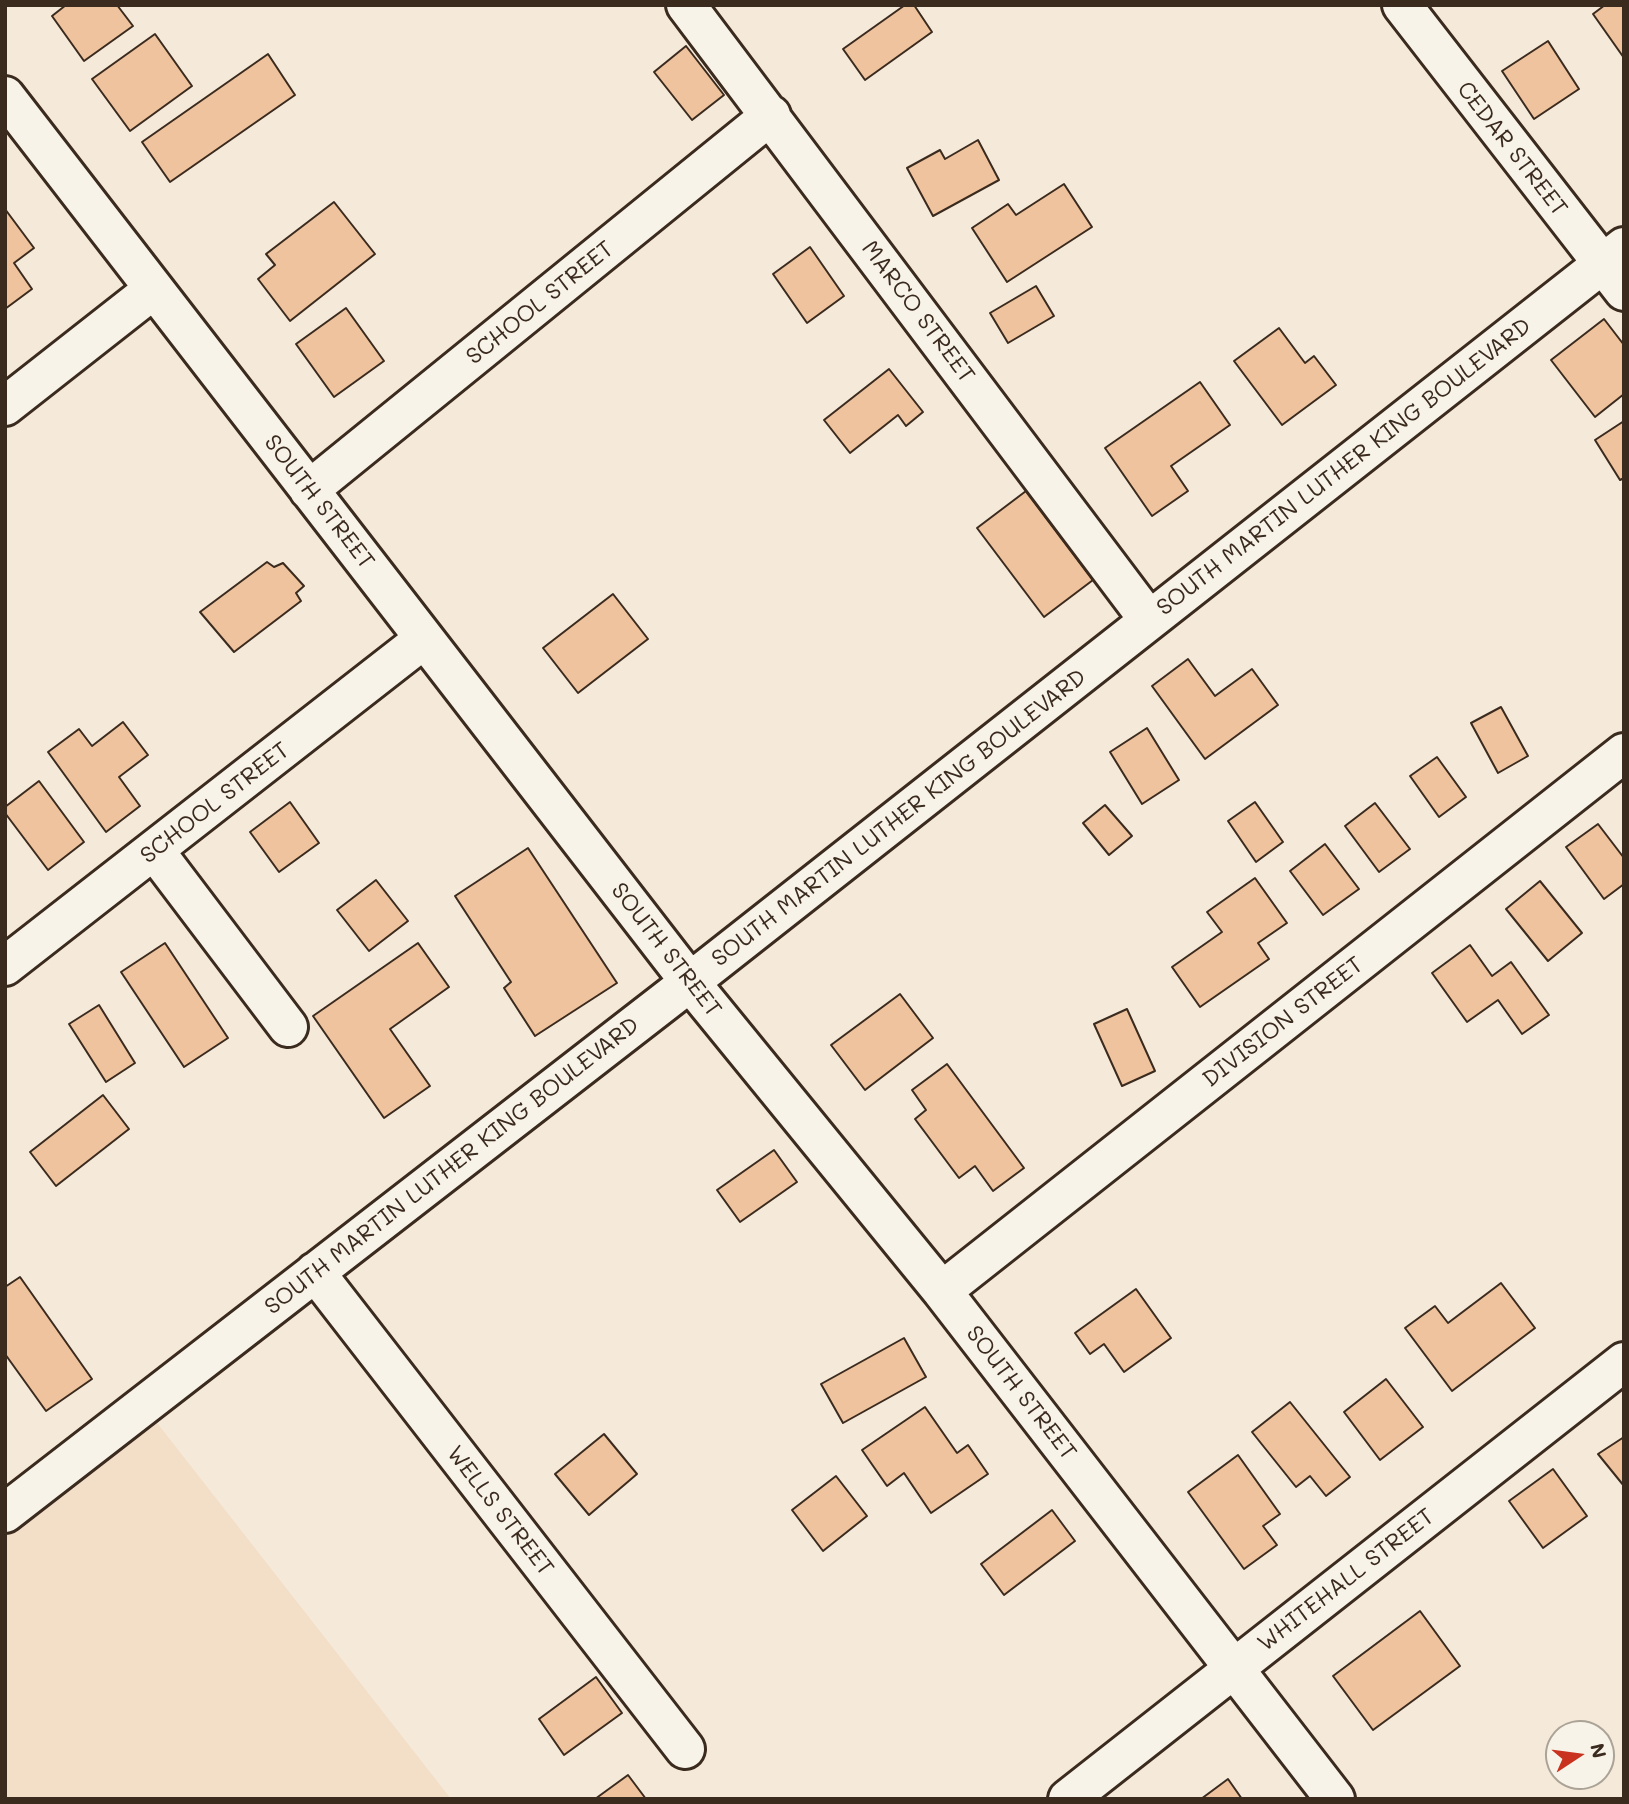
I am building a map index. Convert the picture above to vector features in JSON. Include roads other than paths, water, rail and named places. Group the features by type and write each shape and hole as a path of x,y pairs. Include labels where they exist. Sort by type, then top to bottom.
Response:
{"street":[{"name":"MARCO STREET","path":"686,5 1149,620"},
{"name":"CEDAR STREET","path":"1402,5 1616,268"},
{"name":"SOUTH STREET","path":"5,96 690,982 942,1291 1335,1799"},
{"name":"SCHOOL STREET","path":"309,489 771,116"},
{"name":"SOUTH MARTIN LUTHER KING BOULEVARD","path":"5,1513 690,982 1149,620 1616,268"},
{"path":"5,405 155,289"},
{"name":"SCHOOL STREET","path":"5,966 424,639"},
{"name":"DIVISION STREET","path":"942,1291 1624,754"},
{"path":"154,850 288,1027"},
{"name":"WELLS STREET","path":"315,1272 685,1749"},
{"name":"WHITEHALL STREET","path":"1068,1799 1624,1362"}]}
